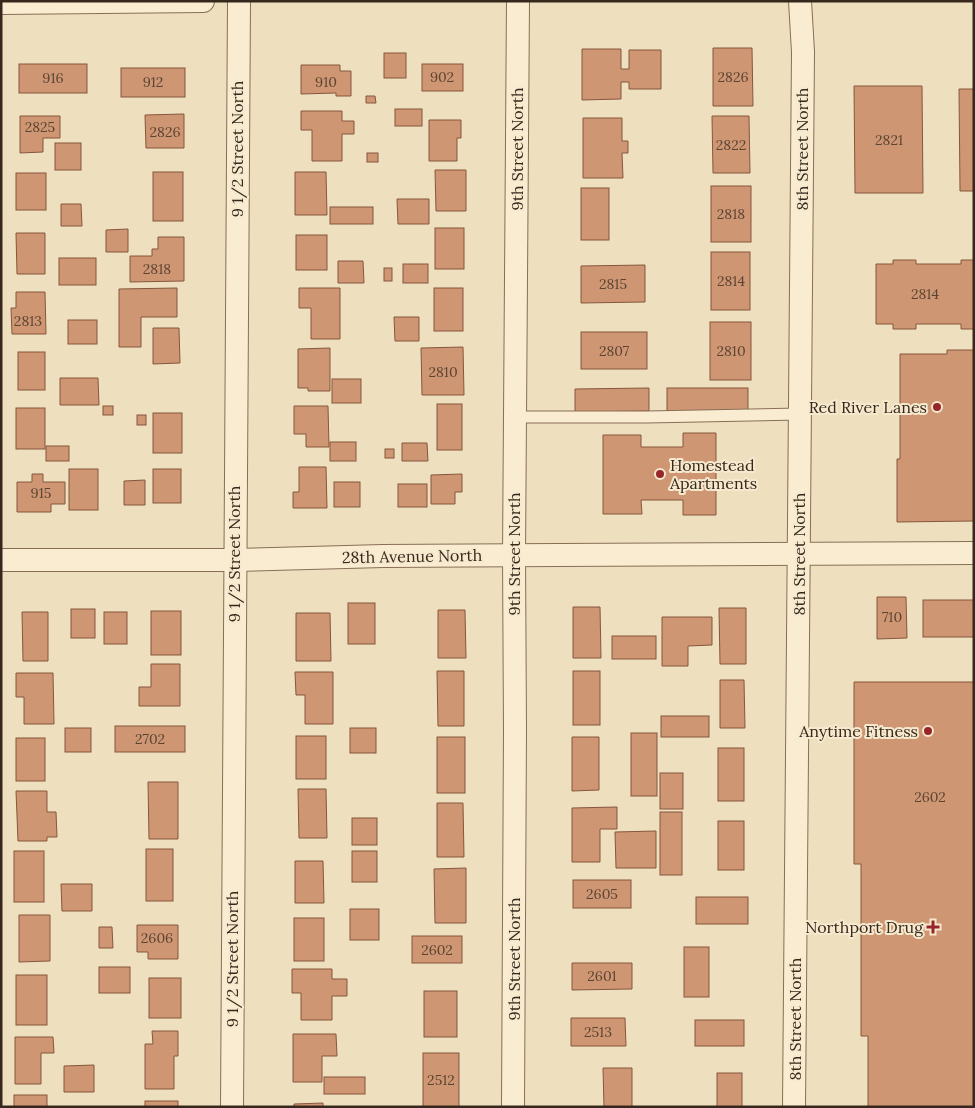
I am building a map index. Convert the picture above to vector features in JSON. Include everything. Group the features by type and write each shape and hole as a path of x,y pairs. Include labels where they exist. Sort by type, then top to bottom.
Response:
{"street":[{"path":"1,3 203,1"},
{"name":"9 1/2 Street North","path":"232,1107 239,1"},
{"name":"9th Street North","path":"513,1107 517,1"},
{"name":"8th Street North","path":"794,1107 802,52 800,1"},
{"name":"28th Avenue North","path":"1,560 234,560 383,556 974,553"}],"lane":[{"path":"515,417 800,414"}],"building":[{"path":"713,48 752,48 753,106 713,106"},
{"path":"582,49 621,49 621,69 629,69 629,50 661,50 661,89 629,89 629,82 621,82 621,99 582,100"},
{"path":"384,53 406,53 406,78 384,78"},
{"path":"19,64 87,64 87,93 19,93"},
{"path":"422,64 463,64 463,91 422,91"},
{"path":"301,65 340,65 340,71 351,71 351,96 336,96 336,93 301,94"},
{"path":"121,68 185,68 185,97 121,97"},
{"path":"854,86 922,86 923,193 855,193"},
{"path":"959,89 974,89 974,191 960,191"},
{"path":"366,96 375,96 376,103 366,103"},
{"path":"395,109 422,109 422,126 395,126"},
{"path":"301,111 342,111 342,121 354,121 354,134 342,134 342,161 312,161 312,130 301,130"},
{"path":"184,114 184,148 146,148 145,115"},
{"path":"20,116 60,116 60,138 43,138 43,152 20,153"},
{"path":"712,116 749,116 750,173 713,173"},
{"path":"583,118 622,118 622,141 628,141 628,153 622,153 623,178 583,178"},
{"path":"429,120 461,120 461,138 457,138 457,161 429,161"},
{"path":"55,143 81,143 81,170 55,170"},
{"path":"367,153 378,153 378,162 367,162"},
{"path":"435,170 466,170 466,211 436,211"},
{"path":"153,172 183,172 183,221 153,221"},
{"path":"295,172 326,172 327,215 295,215"},
{"path":"16,173 46,173 46,210 16,210"},
{"path":"711,186 751,186 751,242 711,242"},
{"path":"581,188 609,188 609,240 581,240"},
{"path":"397,199 429,199 429,224 398,224"},
{"path":"61,204 81,204 82,226 61,226"},
{"path":"330,207 373,207 373,224 330,224"},
{"path":"435,228 464,228 464,269 435,269"},
{"path":"128,229 128,252 106,252 106,230"},
{"path":"16,233 45,233 45,274 17,274"},
{"path":"296,235 327,235 327,270 296,270"},
{"path":"158,237 184,237 184,281 130,282 130,256 152,256 152,249 158,249"},
{"path":"711,252 750,252 750,310 711,310"},
{"path":"59,258 96,258 96,285 59,285"},
{"path":"893,260 916,260 916,264 961,264 961,260 974,260 974,329 961,329 961,324 916,324 916,329 893,329 893,324 876,324 876,264 893,264"},
{"path":"338,261 363,261 364,283 338,283"},
{"path":"403,264 428,264 428,283 403,283"},
{"path":"645,265 645,302 581,303 581,266"},
{"path":"384,268 392,268 392,281 384,281"},
{"path":"177,288 177,317 141,317 141,347 119,347 119,289"},
{"path":"299,288 340,288 340,339 311,339 311,308 299,308"},
{"path":"434,288 463,288 463,331 434,331"},
{"path":"16,292 45,292 46,334 12,334 11,308 16,308"},
{"path":"394,317 419,317 419,341 395,341"},
{"path":"68,320 97,320 97,344 68,344"},
{"path":"710,322 751,322 751,380 710,380"},
{"path":"153,328 179,328 180,363 153,364"},
{"path":"581,332 647,332 647,369 581,369"},
{"path":"463,347 464,395 422,395 421,348"},
{"path":"330,348 330,391 308,391 308,388 298,388 298,349"},
{"name":"Red River Lanes","path":"947,350 974,350 974,521 897,522 897,459 900,459 900,354 947,354"},
{"path":"18,352 45,352 45,390 18,390"},
{"path":"60,378 98,378 99,405 60,405"},
{"path":"332,379 361,379 361,403 332,403"},
{"path":"649,388 649,411 575,412 575,389"},
{"path":"667,388 748,388 748,411 667,411"},
{"path":"437,404 462,404 462,450 437,450"},
{"path":"103,406 113,406 113,415 103,415"},
{"path":"294,406 328,406 329,447 306,447 306,434 294,434"},
{"path":"16,408 45,408 45,449 16,449"},
{"path":"153,413 182,413 182,453 153,453"},
{"path":"137,415 146,415 146,425 137,425"},
{"name":"Homestead Apartments","path":"683,433 716,433 716,515 683,515 683,500 641,500 642,514 603,514 603,435 641,435 641,447 683,447"},
{"path":"330,442 356,442 356,461 330,461"},
{"path":"402,443 427,443 428,461 402,461"},
{"path":"46,446 69,446 69,461 46,461"},
{"path":"385,449 394,449 394,458 385,458"},
{"path":"299,467 326,467 327,508 293,508 293,492 299,492"},
{"path":"69,469 98,469 98,510 69,510"},
{"path":"153,469 181,469 181,503 153,503"},
{"path":"32,474 43,474 43,482 65,482 65,504 51,504 51,512 17,512 17,482 32,482"},
{"path":"462,474 462,492 455,492 455,504 431,504 431,475"},
{"path":"145,480 145,505 124,505 124,481"},
{"path":"334,482 360,482 360,507 334,507"},
{"path":"398,484 427,484 427,507 398,507"},
{"path":"877,597 906,597 907,638 877,639"},
{"path":"923,600 974,600 974,637 923,637"},
{"path":"348,603 375,603 375,644 348,644"},
{"path":"573,607 600,607 601,658 573,658"},
{"path":"719,608 746,608 746,664 720,664"},
{"path":"71,609 95,609 95,638 71,638"},
{"path":"438,610 465,610 466,658 438,658"},
{"path":"151,611 181,611 181,655 151,655"},
{"path":"22,612 48,612 48,661 23,661"},
{"path":"104,612 127,612 127,644 104,644"},
{"path":"296,613 330,613 331,661 296,661"},
{"path":"662,617 712,617 712,645 688,646 688,666 662,666"},
{"path":"612,636 656,636 656,659 612,659"},
{"path":"151,664 180,664 180,706 139,706 139,687 151,687"},
{"path":"437,671 464,671 464,726 438,726"},
{"path":"573,671 600,671 600,725 573,725"},
{"path":"295,672 333,672 333,724 305,724 305,695 296,695"},
{"path":"16,673 53,673 54,724 24,724 24,697 16,697"},
{"path":"720,680 744,680 745,728 720,728"},
{"path":"854,682 974,682 974,1107 868,1107 868,1036 861,1036 861,864 854,864"},
{"path":"661,716 709,716 709,737 661,737"},
{"path":"115,726 185,726 185,752 115,752"},
{"path":"65,728 91,728 91,752 65,752"},
{"path":"350,728 376,728 376,753 350,753"},
{"path":"631,733 657,733 657,796 631,796"},
{"path":"296,736 326,736 326,779 296,779"},
{"path":"437,737 465,737 465,793 437,793"},
{"path":"572,737 599,737 599,790 572,791"},
{"path":"16,738 45,738 45,781 16,781"},
{"path":"718,748 744,748 744,801 718,801"},
{"path":"660,773 683,773 683,809 660,809"},
{"path":"148,782 178,782 178,839 149,839"},
{"path":"298,789 326,789 327,838 299,838"},
{"path":"16,791 47,791 47,812 56,812 57,837 47,837 47,841 18,841"},
{"path":"437,803 463,803 464,857 437,857"},
{"path":"617,807 617,829 600,829 600,862 572,862 572,808"},
{"path":"660,812 682,812 682,875 660,875"},
{"path":"352,818 377,818 377,845 352,845"},
{"path":"718,821 744,821 744,870 718,870"},
{"path":"656,831 656,868 616,868 615,832"},
{"path":"146,849 173,849 173,901 146,901"},
{"path":"14,851 44,851 44,902 14,902"},
{"path":"352,851 377,851 377,882 352,882"},
{"path":"295,861 323,861 324,903 295,903"},
{"path":"466,868 466,923 435,923 434,869"},
{"path":"573,880 631,880 631,908 573,908"},
{"path":"61,884 92,884 92,911 62,911"},
{"path":"696,897 748,897 748,924 696,924"},
{"path":"350,909 379,909 379,940 350,940"},
{"path":"19,915 50,915 50,961 19,962"},
{"path":"294,918 324,918 324,961 294,961"},
{"path":"137,925 178,925 178,959 148,959 148,952 137,952"},
{"path":"99,927 112,927 113,948 99,948"},
{"path":"412,936 462,936 462,963 412,963"},
{"path":"684,947 709,947 709,997 684,997"},
{"path":"572,963 632,963 632,989 572,990"},
{"path":"99,967 130,967 130,993 99,993"},
{"path":"292,969 332,969 332,979 347,979 347,996 332,996 332,1020 301,1020 301,993 292,993"},
{"path":"16,975 47,975 47,1025 16,1025"},
{"path":"149,978 181,978 181,1018 149,1018"},
{"path":"424,991 457,991 457,1037 424,1037"},
{"path":"571,1018 625,1018 626,1046 571,1046"},
{"path":"695,1020 744,1020 744,1046 695,1046"},
{"path":"152,1031 178,1031 178,1056 174,1056 174,1089 145,1089 145,1044 153,1044"},
{"path":"293,1034 336,1034 337,1056 322,1056 322,1082 293,1082"},
{"path":"15,1037 53,1037 54,1053 41,1053 41,1084 15,1084"},
{"path":"423,1053 459,1053 459,1107 423,1107"},
{"path":"94,1065 94,1092 64,1092 64,1066"},
{"path":"603,1068 632,1068 632,1107 604,1107"},
{"path":"717,1073 742,1073 742,1107 717,1107"},
{"path":"324,1077 365,1077 365,1094 324,1094"},
{"path":"14,1095 47,1095 47,1107 14,1107"},
{"path":"145,1101 178,1101 178,1107 145,1107"},
{"path":"323,1103 323,1107 294,1107 294,1104"}],"place":[{"name":"Red River Lanes","path":"937,407"},
{"name":"Homestead Apartments","path":"660,474"},
{"name":"Anytime Fitness","path":"928,731"},
{"name":"Northport Drug","path":"933,927"}]}
